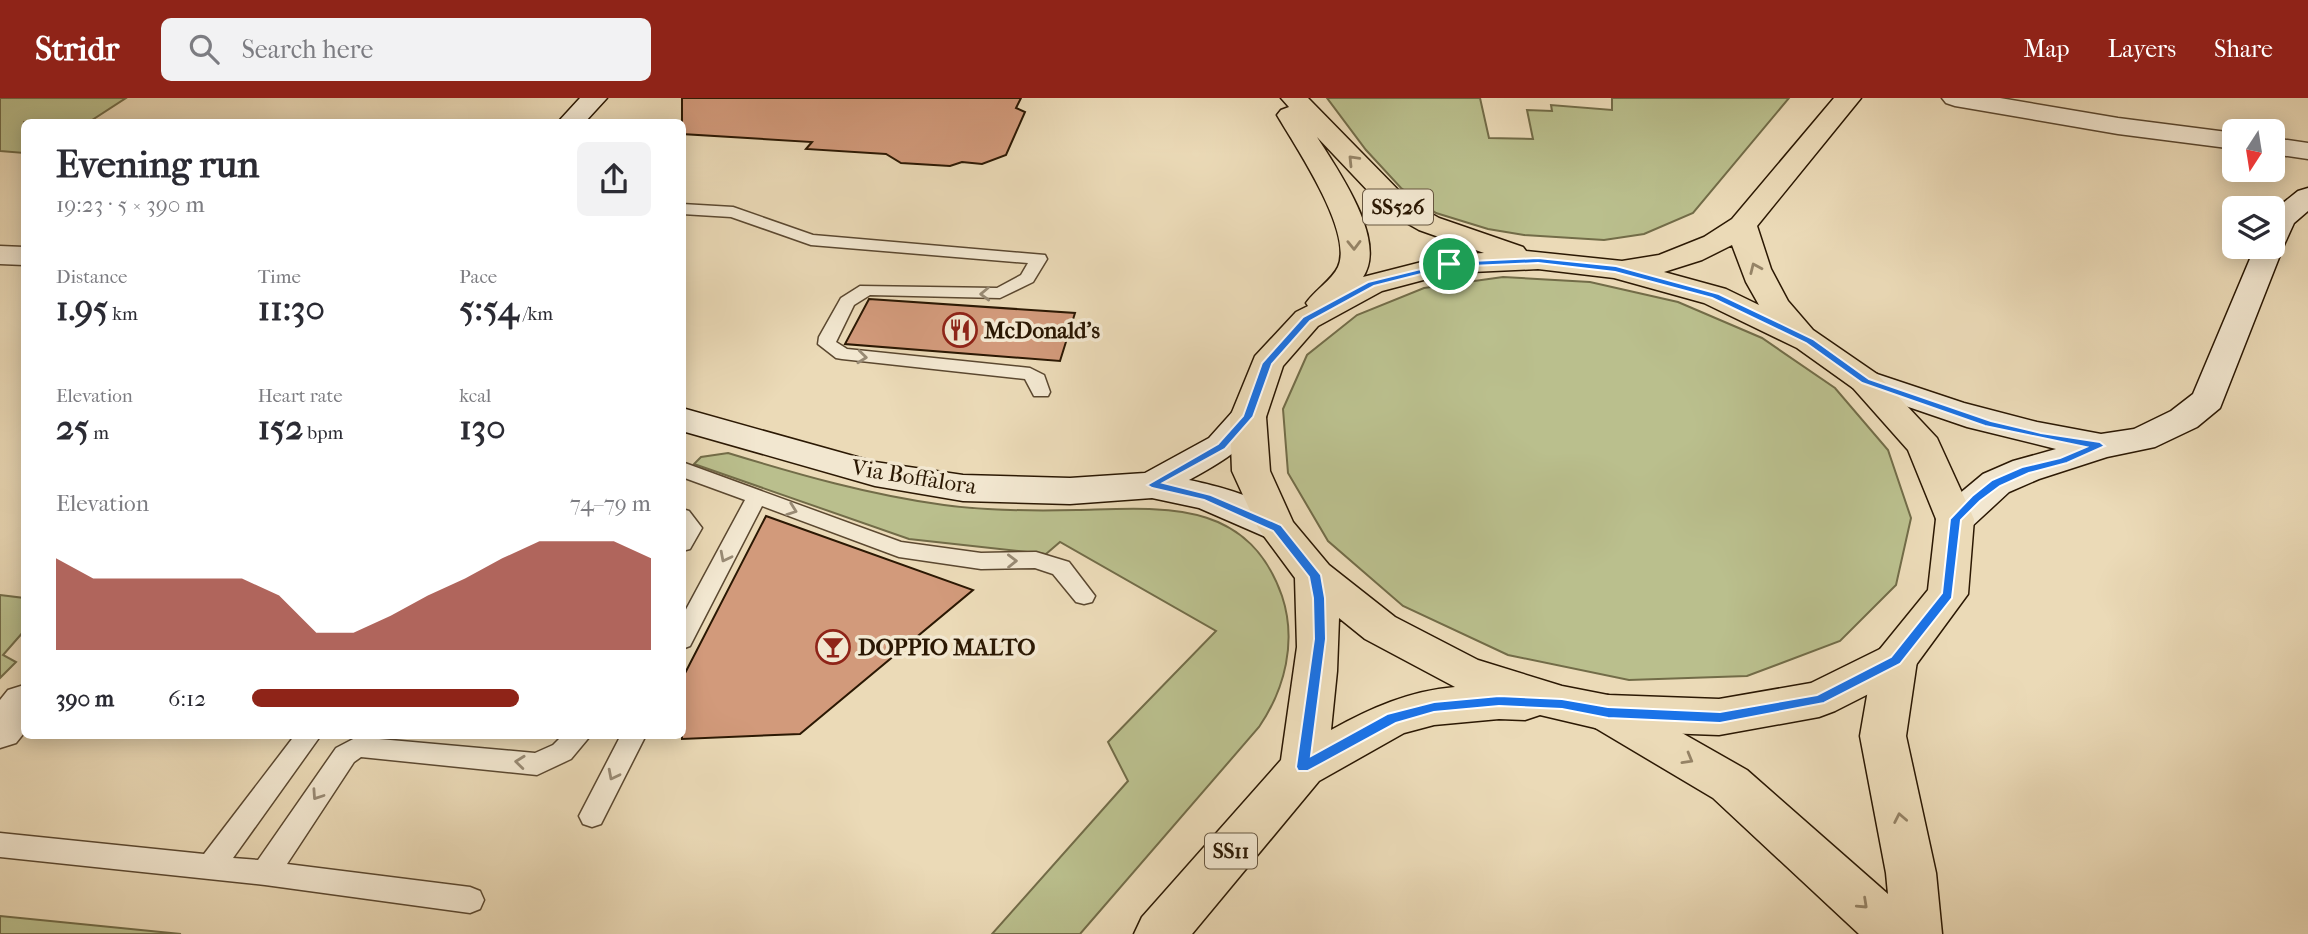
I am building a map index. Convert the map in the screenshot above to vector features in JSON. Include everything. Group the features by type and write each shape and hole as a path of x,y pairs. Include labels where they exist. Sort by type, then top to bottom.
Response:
{"main road":[{"name":"SS526","path":"1281,98 1347,214 1356,238 1354,266 1307,319"},
{"name":"SS526","path":"1294,98 1399,207 1429,224 1478,243 1538,260"},
{"path":"1616,269 1665,263 1716,243 1742,225 1848,98"},
{"path":"1742,225 1748,253 1768,296 1785,319 1810,341 1865,381 1924,446 1955,519 1948,594 1895,661 1819,699 1720,717 1608,713 1562,704 1464,673 1380,628 1315,575 1277,528 1251,471 1248,417 1267,363 1307,319 1371,284 1449,264 1538,260 1616,269 1716,296 1810,341"},
{"path":"1303,767 1320,639 1319,598 1315,575"},
{"path":"1895,661 1883,736 1911,873 1916,934"},
{"path":"1303,767 1392,718 1434,707 1499,701 1562,704"},
{"path":"1608,713 1730,784 1895,934"},
{"name":"SS11","path":"1160,934 1303,767"}],"street":[{"path":"574,119 594,98"},
{"path":"1955,98 2118,126 2222,139"},
{"path":"2286,147 2308,150"},
{"path":"2285,216 2308,197"},
{"path":"0,255 21,256"},
{"path":"1955,519 1996,483 2026,470 2100,446 2142,439 2184,419 2208,400 2265,259"},
{"path":"1865,381 1988,424 2100,446"},
{"name":"Via Boffalora","path":"1152,485 1222,446 1248,417"},
{"name":"Via Boffalora","path":"686,420 875,474 963,488 1070,491 1152,485 1208,497 1277,528"},
{"path":"0,730 21,706"}],"lane":[{"path":"686,209 733,212 811,240 1039,259 1027,278 1000,293 866,290 847,302 828,337 828,344 842,355 1030,374 1037,379 1041,391"},
{"path":"686,470 898,549 981,561 1036,560 1061,568 1084,596"},
{"path":"686,632 757,497"},
{"path":"686,521 691,528 686,537"},
{"path":"211,866 306,739"},
{"path":"265,873 345,755 357,747 537,764 562,752 575,739"},
{"path":"592,816 632,739"},
{"path":"0,845 211,866 470,900"}],"green space":[{"path":"0,98 126,98 94,119 21,119 21,153 0,151"},
{"path":"1327,98 1480,98 1489,138 1533,139 1527,110 1552,111 1551,105 1612,110 1612,98 1789,98 1693,213 1644,234 1604,240 1524,235 1488,229 1436,213 1401,188 1366,150"},
{"path":"1503,277 1590,282 1678,302 1762,338 1835,388 1888,450 1911,518 1896,585 1840,641 1747,676 1629,680 1508,655 1403,606 1328,541 1288,473 1283,409 1307,355 1357,315 1424,288"},
{"path":"728,453 835,484 944,505 1010,510 1171,510 1225,525 1248,541 1267,564 1282,596 1288,647 1282,681 1276,697 1259,727 1080,934 992,934 1128,781 1108,742 1216,631 1060,542 1046,554 909,539 694,464 701,457"},
{"path":"0,595 21,598 21,634 3,655 16,662 0,678"},
{"path":"0,916 181,934 0,934"}],"building":[{"path":"682,98 1021,98 1016,108 1025,112 1006,155 982,164 962,162 950,166 901,163 886,154 806,149 812,142 686,134 686,119 682,119"},
{"path":"869,299 1075,313 1060,361 845,344"},
{"path":"766,516 973,590 800,734 686,739 686,671"}],"place":[{"name":"McDonald's","path":"960,330"},
{"name":"DOPPIO MALTO","path":"833,647"}],"route":[{"path":"1538,260 1576,263 1616,269 1716,296 1810,341 1865,381 1988,424 2100,446 2026,470 1996,483 1976,499 1955,519 1948,594 1895,661 1819,699 1720,717 1608,713 1562,704 1499,701 1434,707 1392,718 1303,767 1320,639 1319,598 1315,575 1277,528 1240,509 1208,497 1152,485 1193,465 1222,446 1248,417 1267,363 1307,319 1371,284 1449,264 1538,260"}]}
